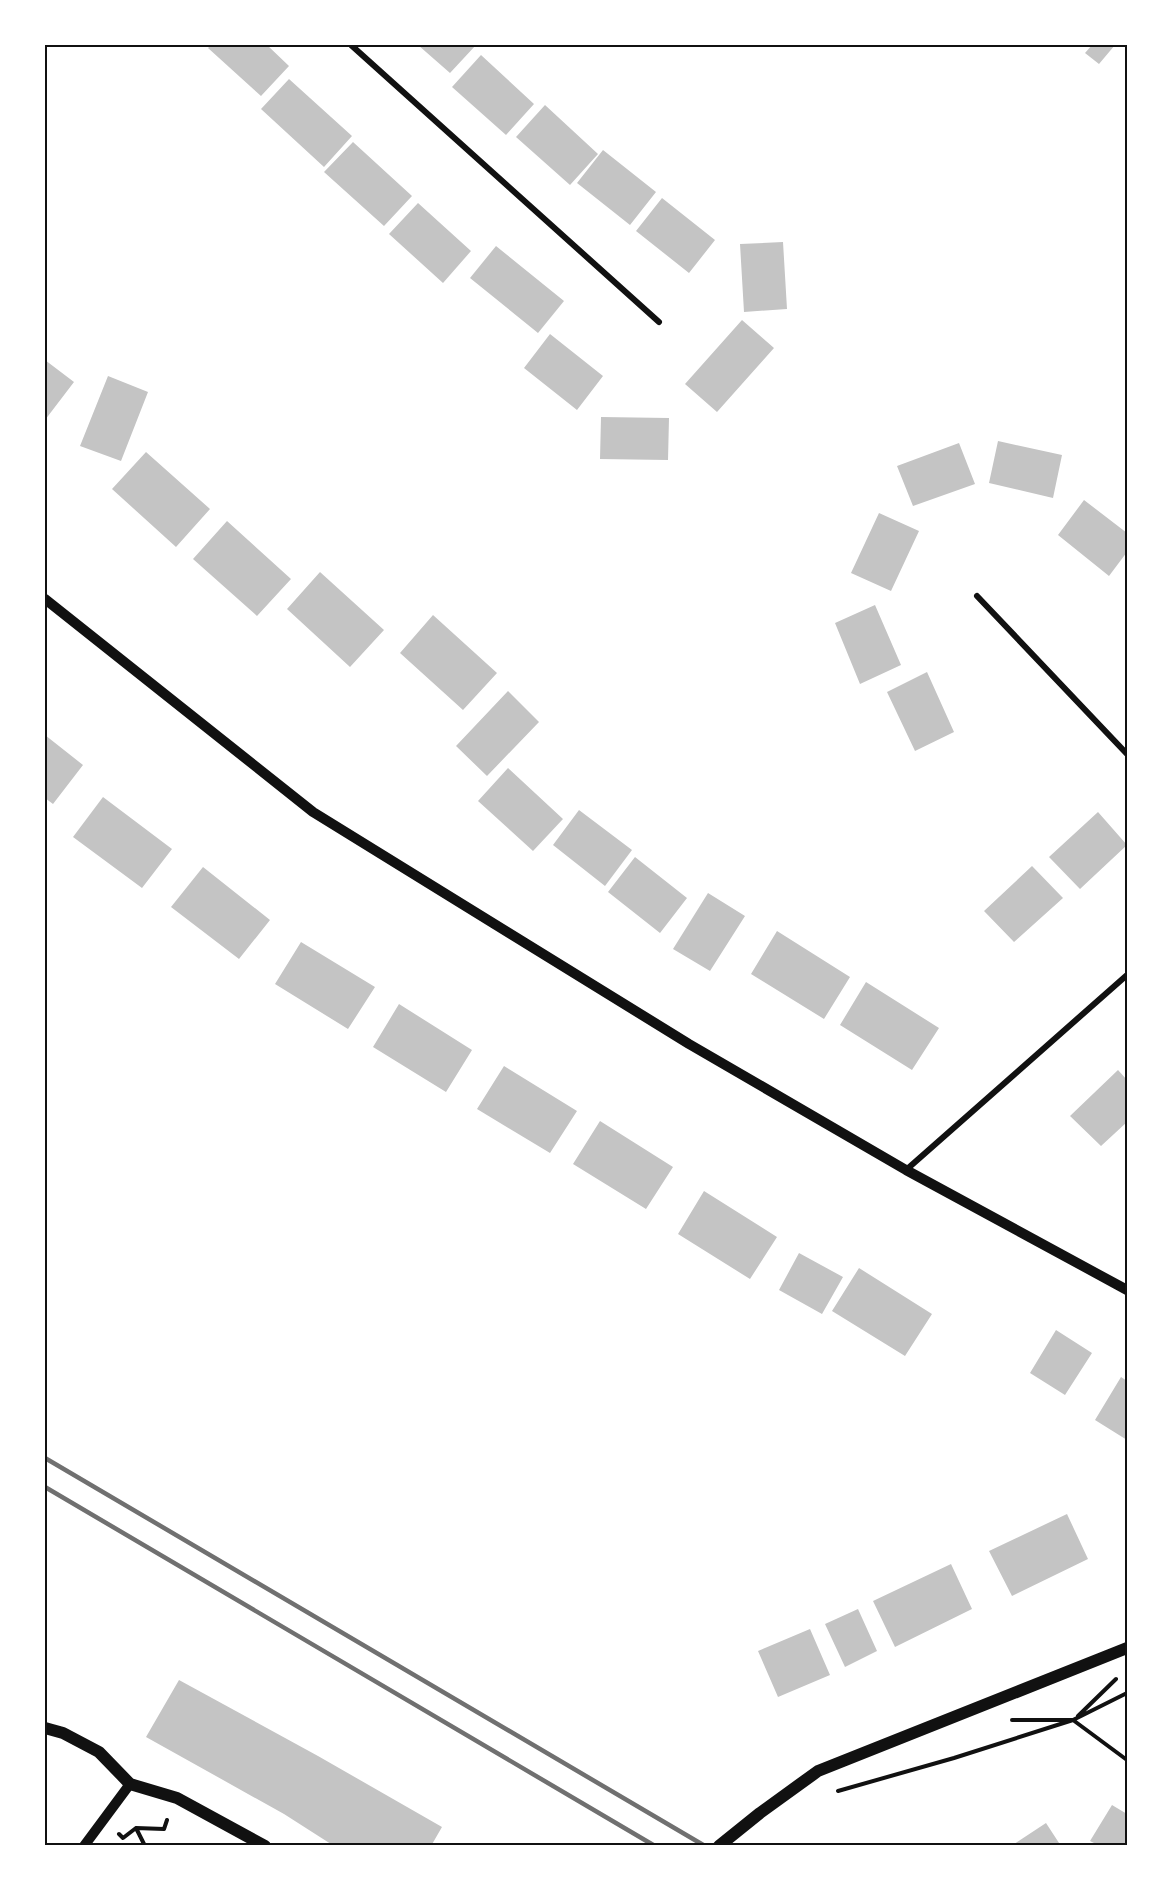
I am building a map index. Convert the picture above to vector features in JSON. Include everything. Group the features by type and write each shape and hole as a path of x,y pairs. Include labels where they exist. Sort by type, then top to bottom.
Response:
{"main road":[{"path":"719,1846 818,1771 1127,1648"},
{"path":"45,1728 63,1733 99,1752 130,1784 177,1798 266,1846"}],"street":[{"path":"351,45 659,322"},
{"path":"977,596 1127,754"},
{"path":"45,599 313,812 689,1044 906,1170 1127,1290"},
{"path":"906,1170 1127,975"},
{"path":"84,1846 130,1784"}],"path":[{"path":"1073,1720 1121,1673"},
{"path":"828,1794 954,1758 1073,1720 1127,1693"},
{"path":"1011,1720 1073,1720 1127,1760"},
{"path":"101,1821 123,1838 136,1828 164,1829 177,1798"},
{"path":"136,1828 145,1846"}],"building":[{"path":"211,45 267,45 289,66 261,96 208,48"},
{"path":"418,45 476,45 450,73"},
{"path":"1092,45 1115,45 1099,64 1085,53"},
{"path":"481,55 534,104 506,135 452,87"},
{"path":"289,79 352,136 324,167 261,109"},
{"path":"545,105 598,154 570,185 516,137"},
{"path":"353,142 412,196 384,226 324,172"},
{"path":"603,150 656,192 630,225 577,183"},
{"path":"662,198 715,240 689,273 636,231"},
{"path":"418,203 471,251 443,283 389,234"},
{"path":"783,242 787,309 744,312 740,244"},
{"path":"496,246 564,301 538,333 470,278"},
{"path":"742,320 774,348 717,412 685,384"},
{"path":"550,334 603,376 577,410 524,368"},
{"path":"45,360 74,382 45,420"},
{"path":"108,376 148,392 121,461 80,446"},
{"path":"601,417 669,418 668,460 600,459"},
{"path":"998,441 1062,455 1053,498 989,483"},
{"path":"959,443 975,484 913,506 897,466"},
{"path":"146,452 210,509 176,547 112,489"},
{"path":"1084,500 1127,533 1127,552 1109,576 1058,535"},
{"path":"879,513 919,531 891,591 851,573"},
{"path":"227,521 291,579 257,616 193,559"},
{"path":"320,572 384,630 350,667 287,609"},
{"path":"875,605 901,665 860,684 835,623"},
{"path":"433,615 497,673 463,710 400,653"},
{"path":"927,672 954,732 915,751 887,692"},
{"path":"508,691 539,722 487,776 456,746"},
{"path":"45,735 83,765 53,804 45,798"},
{"path":"508,768 563,819 533,851 478,801"},
{"path":"103,797 172,849 142,888 73,837"},
{"path":"579,810 632,850 605,886 553,845"},
{"path":"1098,812 1127,845 1080,889 1049,857"},
{"path":"635,857 687,898 660,933 608,892"},
{"path":"1032,866 1063,898 1014,942 984,911"},
{"path":"203,867 270,920 239,959 171,907"},
{"path":"708,893 745,916 710,971 673,949"},
{"path":"777,931 850,977 824,1019 751,974"},
{"path":"301,942 375,987 348,1029 275,984"},
{"path":"866,982 939,1028 912,1070 840,1025"},
{"path":"399,1004 472,1050 446,1092 373,1047"},
{"path":"504,1066 577,1111 550,1153 477,1109"},
{"path":"1118,1070 1127,1080 1127,1122 1101,1146 1070,1116"},
{"path":"600,1121 673,1167 646,1209 573,1164"},
{"path":"704,1191 777,1237 750,1279 678,1234"},
{"path":"799,1253 843,1277 822,1314 779,1290"},
{"path":"859,1268 932,1314 905,1356 832,1311"},
{"path":"1056,1330 1092,1353 1065,1395 1030,1373"},
{"path":"1121,1377 1127,1381 1127,1440 1095,1420"},
{"path":"1067,1514 1088,1559 1012,1596 989,1551"},
{"path":"951,1564 972,1609 895,1647 873,1601"},
{"path":"858,1609 877,1651 845,1667 825,1624"},
{"path":"810,1629 830,1675 778,1697 758,1651"},
{"path":"179,1680 442,1827 431,1846 334,1846 284,1814 146,1737"},
{"path":"1112,1805 1127,1814 1127,1846 1100,1846 1090,1841"},
{"path":"1046,1823 1061,1846 1011,1846"}],"railway":[{"path":"45,1458 705,1846"},
{"path":"45,1487 655,1846"}]}
